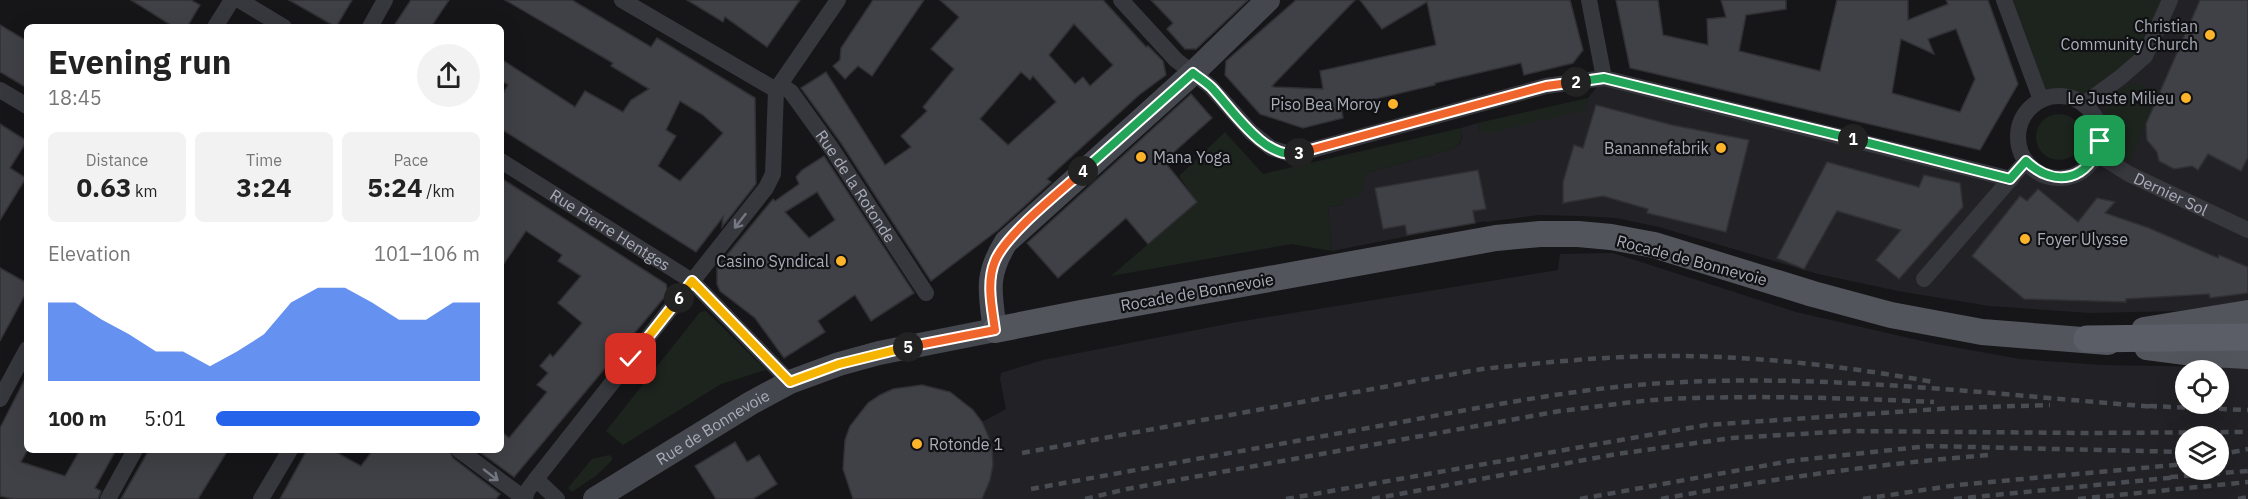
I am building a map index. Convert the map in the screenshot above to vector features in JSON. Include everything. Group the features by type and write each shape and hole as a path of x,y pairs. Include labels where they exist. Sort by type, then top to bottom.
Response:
{"highway":[{"name":"Rocade de Bonnevoie","path":"2087,339 2248,338"}],"main road":[{"path":"995,330 991,280 994,261 1006,242 1193,73 1268,0"},
{"name":"Rocade de Bonnevoie","path":"995,330 1496,238 1540,234 1578,234 1611,237 1653,245 1812,294 1891,315 1982,332 2087,339"},
{"path":"2087,339 2248,313"},
{"name":"Rue de Bonnevoie","path":"594,499 751,403 790,382 839,364 879,353 995,330"},
{"path":"2087,339 2193,353 2248,356"}],"street":[{"path":"217,24 232,0"},
{"path":"239,0 279,24"},
{"path":"372,24 385,0"},
{"name":"Rue de la Rotonde","path":"622,0 778,87 791,92 832,149 926,293"},
{"path":"463,453 525,498 527,490 766,188 773,174 778,87 838,0"},
{"path":"1120,0 1176,60 1210,86 1251,132 1271,148 1293,155 1546,86 1604,78 2010,179"},
{"path":"1589,0 1604,78"},
{"path":"2004,0 2041,100"},
{"path":"2084,104 2145,56 2170,0"},
{"path":"0,90 24,104"},
{"path":"2063,96 2084,104 2094,114 2099,127 2100,141 2097,154 2089,166 2064,178 2049,177 2036,171 2026,161 2020,148 2018,134 2029,109 2041,100 2063,96"},
{"name":"Dernier Sol","path":"2097,154 2129,174 2248,230"},
{"path":"1924,279 2026,161"},
{"name":"Rue Pierre Hentges","path":"504,163 692,281 790,382"},
{"path":"0,399 24,355"},
{"path":"108,499 133,453"},
{"path":"261,499 288,453"},
{"path":"536,479 557,499"}],"shaded area":[{"path":"2004,0 2170,0 2145,56 2078,100 2063,96 2048,97"},
{"path":"2170,0 2248,0 2248,303 2180,311 2090,313 1989,306 1898,291 1818,274 1659,227 1616,218 1581,216 1539,215 1485,221 1332,251 1328,207 1342,205 1344,199 1366,173 1453,149 1460,144 1462,139 1461,128 1478,123 1480,131 1584,110 1588,98 1604,78 2010,179 2026,161 2036,171 2049,177 2064,178 2077,174 2089,166 2097,154 2100,141 2099,127 2094,114 2084,104"},
{"path":"2134,82 2160,92 2129,162 2117,150 2108,134 2106,116 2107,107 2113,96"},
{"path":"1588,98 1585,110 1490,133 1480,131 1478,123"},
{"path":"2059,114 2075,121 2082,137 2075,153 2059,160 2043,153 2036,137 2043,121"},
{"path":"1461,128 1461,140 1459,145 1453,149 1366,173 1361,196 1344,199 1342,205 1328,207 1332,251 1291,244 1111,276 1197,202 1179,176 1225,132 1263,174"},
{"path":"1613,253 1796,312 1931,343 2020,359 2101,365 2175,366 2175,414 2229,414 2229,366 2248,365 2248,499 982,499 990,480 992,465 988,435 982,422 1006,409 1000,379 1001,373 1043,360 1237,322 1558,270 1560,254"},
{"path":"706,311 766,370 721,384 623,445 606,431 700,312"},
{"path":"609,455 612,460 597,475 572,492 568,488 592,459"}],"building":[{"path":"131,0 191,0 200,5 189,24 169,24"},
{"path":"289,0 352,0 338,24 331,24"},
{"path":"411,0 449,0 433,24 395,24"},
{"path":"505,0 572,0 651,47 657,38 755,98 756,184 722,227 723,217 696,252 504,131 504,92 508,85 504,82 504,61 575,107 585,91 623,112 631,100 649,89 611,66 613,63","holes":["680,101 703,115 723,133 680,181 658,166 676,136 666,130"]},
{"path":"687,0 800,0 767,47 725,17 723,22"},
{"path":"873,0 924,0 872,76 858,66 845,79 833,66 840,60 841,48"},
{"path":"940,0 1103,0 1146,47 1148,46 1163,61 1166,75 1139,95 1047,179 1051,182 998,230 931,281 841,143 801,88 826,72 885,165 911,147 901,136 927,111 923,107 954,69 931,49 959,17","holes":["1074,24 1113,65 1090,86 1083,77 1075,84 1049,55","1021,72 1030,80 1033,76 1056,102 1008,145 980,119"]},
{"path":"1151,0 1248,0 1196,49 1185,49 1167,29 1173,23"},
{"path":"1296,0 1355,0 1272,86 1274,87 1323,89 1320,71 1436,45 1427,2 1382,29 1360,0 1570,0 1583,50 1573,63 1524,75 1521,63 1341,107 1343,118 1303,128 1260,114 1225,75 1226,61"},
{"path":"1616,0 1658,0 1663,35 1708,45 1707,19 1726,17 1721,0 1786,0 1786,9 1746,15 1739,51 1820,71 1837,0 1908,0 1908,20 1948,4 1946,0 1988,0 2018,84 1980,150 1630,68","holes":["1956,29 1975,79 1960,112 1892,93 1901,39 1934,54 1928,39"]},
{"path":"2200,0 2248,0 2248,157 2241,171 2208,154 2198,170 2192,166 2174,169 2159,161 2157,152 2147,140 2146,124"},
{"path":"0,25 24,39 24,86 0,72"},
{"path":"1191,94 1212,118 1164,161 1197,202 1148,244 1126,218 1058,278 1027,243"},
{"path":"1596,105 1672,125 1749,140 1726,232 1647,213 1648,209 1603,196 1563,203 1563,182 1574,145 1583,148"},
{"path":"0,124 24,139 24,146 10,168 24,177 24,181 0,220"},
{"path":"824,156 914,293 871,321 855,295 818,321 825,332 784,358 755,318 720,291 717,284 717,267 773,199 775,201 799,184 796,177 802,170","holes":["817,192 835,220 809,238 785,212"]},
{"path":"1827,162 1919,187 1924,175 1960,183 1963,207 1899,279 1876,260 1901,230 1837,211 1804,269 1777,258"},
{"path":"1478,170 1486,209 1473,211 1475,223 1407,235 1405,225 1383,229 1375,188"},
{"path":"504,180 666,284 668,293 514,477 481,453 504,453 504,434 509,438 547,392 537,385 548,373 540,366 550,354 553,357 582,323 558,303 581,276 558,261 562,255 526,231 504,264"},
{"path":"2038,189 2078,222 2097,198 2115,202 2105,213 2149,228 2218,258 2219,255 2248,267 2248,293 2210,298 2209,294 2126,299 2126,302 2024,299 1972,256 2020,196 2027,201"},
{"path":"0,268 24,281 24,297 0,341"},
{"path":"24,381 24,453 26,453 21,462 65,476 78,453 114,453 95,488 101,491 98,499 13,499 0,496 0,428"},
{"name":"Rotonde 1","path":"922,385 950,392 973,410 982,422 992,449 993,465 982,499 853,499 843,469 845,440 850,426 868,403 880,395 893,389"},
{"path":"735,442 747,462 759,455 777,484 753,499 716,499 695,466"},
{"path":"147,453 226,453 198,499 121,499"},
{"path":"305,453 337,453 361,466 371,453 450,453 453,458 500,494 496,499 280,499"}],"railway":[{"path":"1022,453 1482,369 1582,360 1658,356 1746,358 1840,367 1933,382"},
{"path":"1031,489 1514,402 1581,391 1649,384 1712,381 1839,383 1903,386 2156,407"},
{"path":"1085,499 1127,489 1560,411 1628,403 1669,399 1768,397 1934,402"},
{"path":"1286,499 1706,425 1954,408 2050,405"},
{"path":"2149,406 2248,410"},
{"path":"1372,499 1617,454 1732,438 1849,431 2248,432"},
{"path":"1580,499 1790,461 1928,446 2175,452"},
{"path":"2229,453 2248,449"},
{"path":"1661,499 1824,473 1988,455"},
{"path":"1863,499 1957,485 2175,465"},
{"path":"2170,477 2248,471"},
{"path":"1954,499 2175,477"},
{"path":"2078,499 2248,482"},
{"path":"2238,499 2248,497"}],"place":[{"name":"Christian Community Church","path":"2210,35"},
{"name":"Le Juste Milieu","path":"2186,98"},
{"name":"Piso Bea Moroy","path":"1393,104"},
{"name":"Banannefabrik","path":"1721,148"},
{"name":"Mana Yoga","path":"1141,157"},
{"name":"Foyer Ulysse","path":"2025,239"},
{"name":"Casino Syndical","path":"841,261"},
{"name":"Rotonde 1","path":"917,444"}],"route":[{"path":"631,359 692,281 790,382 839,364 879,353 995,330 991,280 994,261 1006,242 1193,73 1210,86 1251,132 1271,148 1293,155 1546,86 1604,78 2010,179 2026,161 2036,171 2049,177 2064,178 2078,174 2089,166 2097,154 2100,141"}]}
